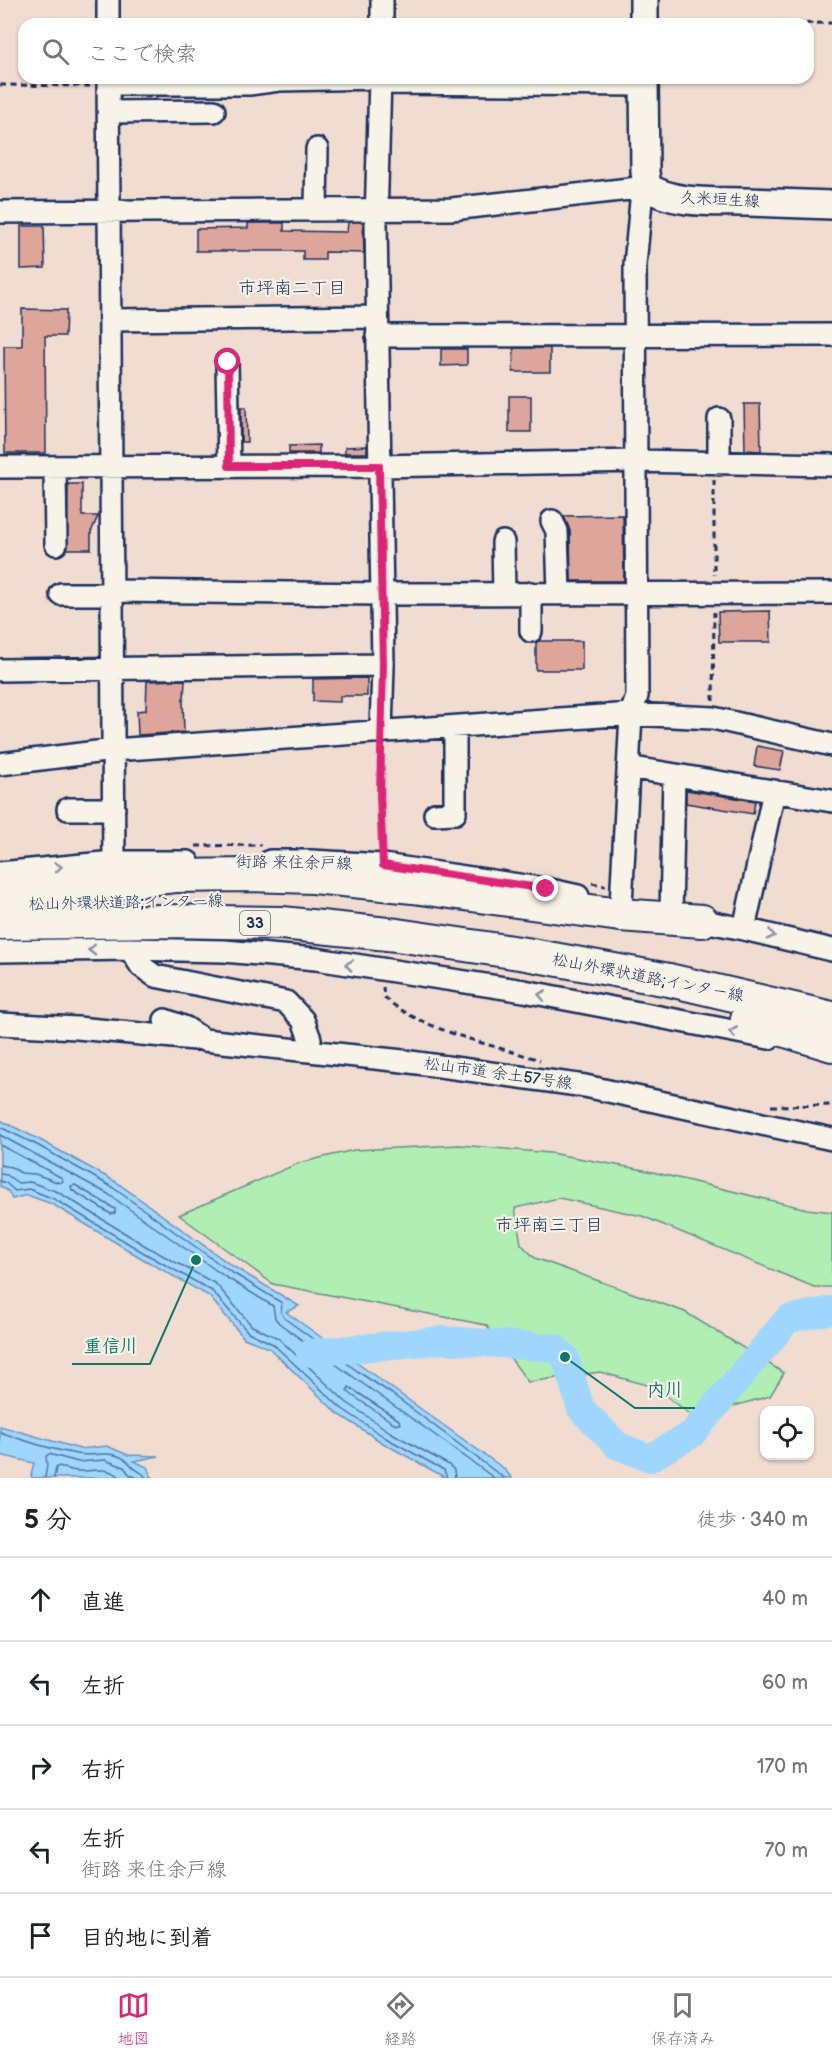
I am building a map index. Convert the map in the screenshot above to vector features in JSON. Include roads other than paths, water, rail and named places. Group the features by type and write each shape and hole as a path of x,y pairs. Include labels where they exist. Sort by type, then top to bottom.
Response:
{"highway":[{"path":"0,895 175,876 248,875 302,877 413,887 620,915 702,921"},
{"name":"松山外環状道路;インター線","path":"0,904 269,902 322,909 463,944"},
{"name":"松山外環状道路;インター線","path":"0,923 164,921 282,923 463,944 669,980 832,1018"},
{"path":"46,922 283,935 388,950 608,987 730,1014 796,1032 832,1045"}],"main road":[{"path":"644,0 644,18"},
{"path":"644,84 647,187"},
{"name":"久米垣生線","path":"647,187 657,193 693,200 832,205"}],"street":[{"path":"108,0 108,18"},
{"path":"382,0 382,18"},
{"path":"108,84 114,862"},
{"path":"380,84 377,326 383,665 381,732"},
{"path":"109,112 214,111"},
{"path":"316,210 317,149"},
{"path":"0,212 452,209 647,187 641,201 635,265 637,696 631,714 621,905"},
{"path":"111,320 635,334 832,335"},
{"path":"228,362 229,466"},
{"path":"719,419 719,464"},
{"path":"0,467 379,466 636,461 832,465"},
{"path":"55,467 56,544"},
{"path":"552,522 557,531 559,593"},
{"path":"503,542 504,593"},
{"path":"61,594 113,592 832,593"},
{"path":"531,593 531,630"},
{"path":"0,670 383,665"},
{"path":"0,764 113,750 631,714 713,718 832,745"},
{"path":"435,814 455,813 455,727"},
{"path":"628,767 832,801"},
{"path":"671,915 674,775"},
{"path":"744,929 774,791"},
{"path":"68,809 114,809"},
{"name":"街路 来住余戸線","path":"0,873 114,862 311,861 383,865 546,889 744,929 832,950"},
{"path":"130,949 141,966 156,976 286,1002 303,1020 310,1040 309,1051"},
{"path":"0,951 130,949 224,951 326,961 524,992 832,1050"},
{"name":"松山市道 余土57号線","path":"165,1020 186,1028 204,1040 585,1086 832,1139"},
{"path":"0,1024 77,1028 204,1040"}],"water":[{"path":"0,1120 116,1182 231,1265 299,1306 286,1312 503,1468 512,1478 446,1478 383,1443 337,1413 269,1348 244,1338 209,1296 52,1204 27,1195 12,1199 8,1191 0,1186"},
{"path":"0,1426 80,1449 107,1446 128,1455 159,1456 134,1461 147,1467 152,1478 32,1478 34,1463 0,1455"}],"waterway":[{"path":"310,1353 444,1340 555,1348 565,1357 581,1409 618,1446 650,1458 692,1434 788,1319 832,1310"}],"place":[{"name":"重信川","path":"196,1260"},
{"name":"内川","path":"565,1357"}],"district":[{"name":"市坪南二丁目","path":"292,288"},
{"name":"市坪南三丁目","path":"549,1225"}]}
